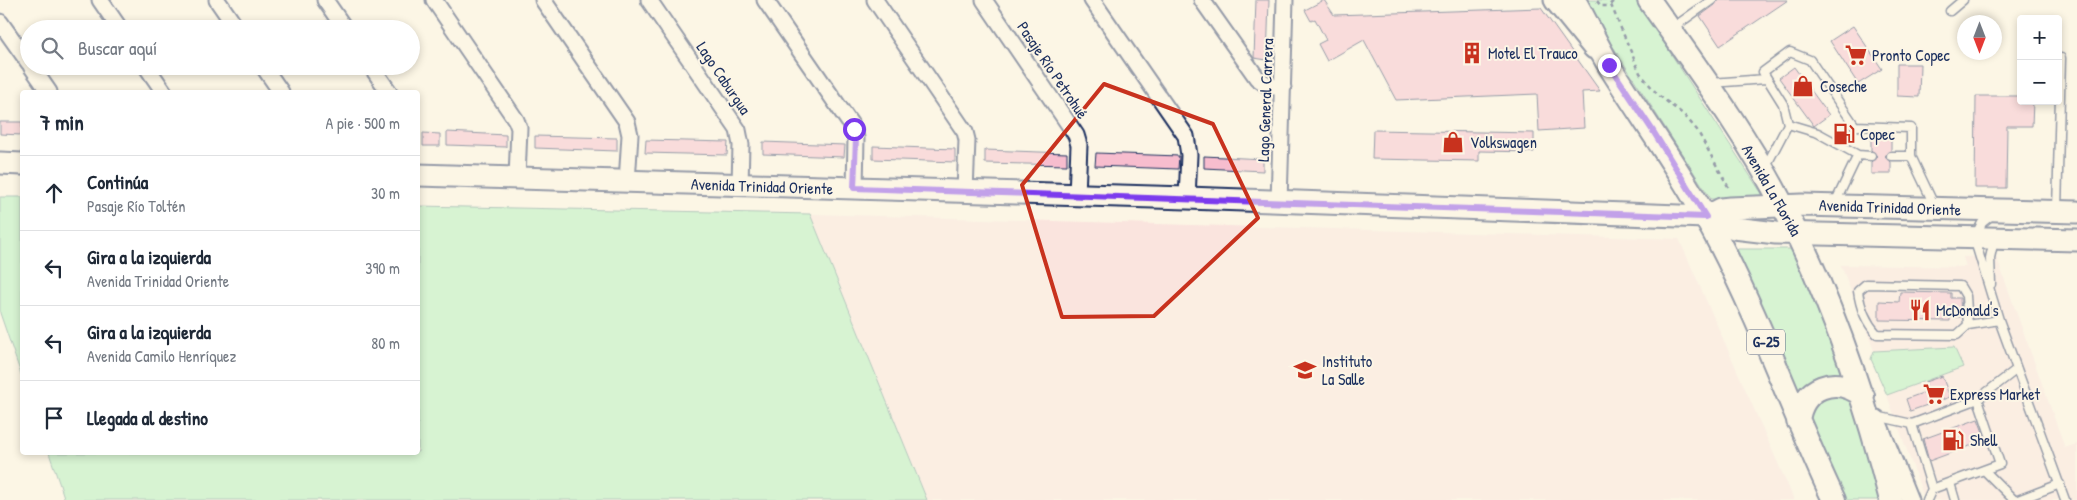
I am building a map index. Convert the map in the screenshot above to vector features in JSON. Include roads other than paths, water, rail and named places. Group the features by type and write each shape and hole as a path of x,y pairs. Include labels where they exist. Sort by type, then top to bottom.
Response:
{"main road":[{"name":"G-25","path":"1574,0 1609,65 1653,131 1706,217 1760,330 1834,500"},
{"name":"Avenida La Florida","path":"1649,0 1707,84 1783,205 1830,307 1862,396 1891,500"},
{"path":"1798,421 1799,412 1807,396 1822,387 1839,384 1856,390 1862,396"}],"street":[{"path":"100,0 114,20"},
{"path":"217,0 231,20"},
{"path":"325,0 339,20"},
{"path":"434,0 516,120 519,128 517,178"},
{"path":"543,0 627,122 630,135 627,182"},
{"name":"Lago Caburgua","path":"649,0 738,130 741,140 740,185"},
{"path":"765,0 854,129 856,138 854,188"},
{"path":"874,0 965,132 967,140 965,192"},
{"name":"Pasaje Río Petrohué","path":"984,0 1076,135 1079,145 1077,195"},
{"path":"1092,0 1186,136 1189,155 1187,198"},
{"path":"1202,0 1257,78 1269,86 1282,88"},
{"name":"Lago General Carrera","path":"1279,202 1285,0"},
{"path":"1555,0 1609,65"},
{"path":"0,22 20,51"},
{"path":"37,75 48,90"},
{"path":"152,75 163,90"},
{"path":"269,75 280,90"},
{"path":"377,75 388,90"},
{"path":"0,163 20,164"},
{"name":"Avenida Trinidad Oriente","path":"420,175 1187,198 1706,217 1734,228 1797,234 2077,240"},
{"name":"Avenida Trinidad Oriente","path":"1706,217 1715,212 1730,208 1783,205 2067,212"},
{"name":"Avenida La Florida","path":"1862,396 1876,416 1910,500"},
{"path":"1820,470 1827,500"}],"lane":[{"path":"1670,30 1712,0"},
{"path":"1950,11 1963,0"},
{"path":"1763,172 1788,124 1783,104 1766,80 1763,72 1790,52 1810,60 1855,126 1911,128 1910,156 1936,208"},
{"path":"2061,60 2067,212"},
{"path":"1707,84 1766,80"},
{"path":"1788,124 1818,133 1858,155 1871,156"},
{"path":"1833,206 1858,155"},
{"path":"1891,156 1910,156"},
{"path":"2005,211 1989,217 1982,223 1991,293 1999,320 2065,500"},
{"path":"1984,238 1990,258 1991,293"},
{"path":"1968,325 1966,296 1960,286 1866,284 1858,291 1868,325 1877,334 1957,335 1968,325 1999,320"},
{"path":"1876,416 1912,424 1978,399 2017,369"},
{"path":"1932,489 2000,464 1978,399"},
{"path":"1912,424 1932,489 1927,500"},
{"path":"1984,470 2016,500 2060,484"},
{"path":"1950,483 1955,500"}],"place":[{"name":"Motel El Trauco","path":"1472,53"},
{"name":"Pronto Copec","path":"1856,55"},
{"name":"Coseche","path":"1803,86"},
{"name":"Copec","path":"1844,134"},
{"name":"Volkswagen","path":"1453,142"},
{"name":"McDonald's","path":"1920,310"},
{"name":"Instituto La Salle","path":"1305,370"},
{"name":"Express Market","path":"1934,394"},
{"name":"Shell","path":"1953,440"}]}
